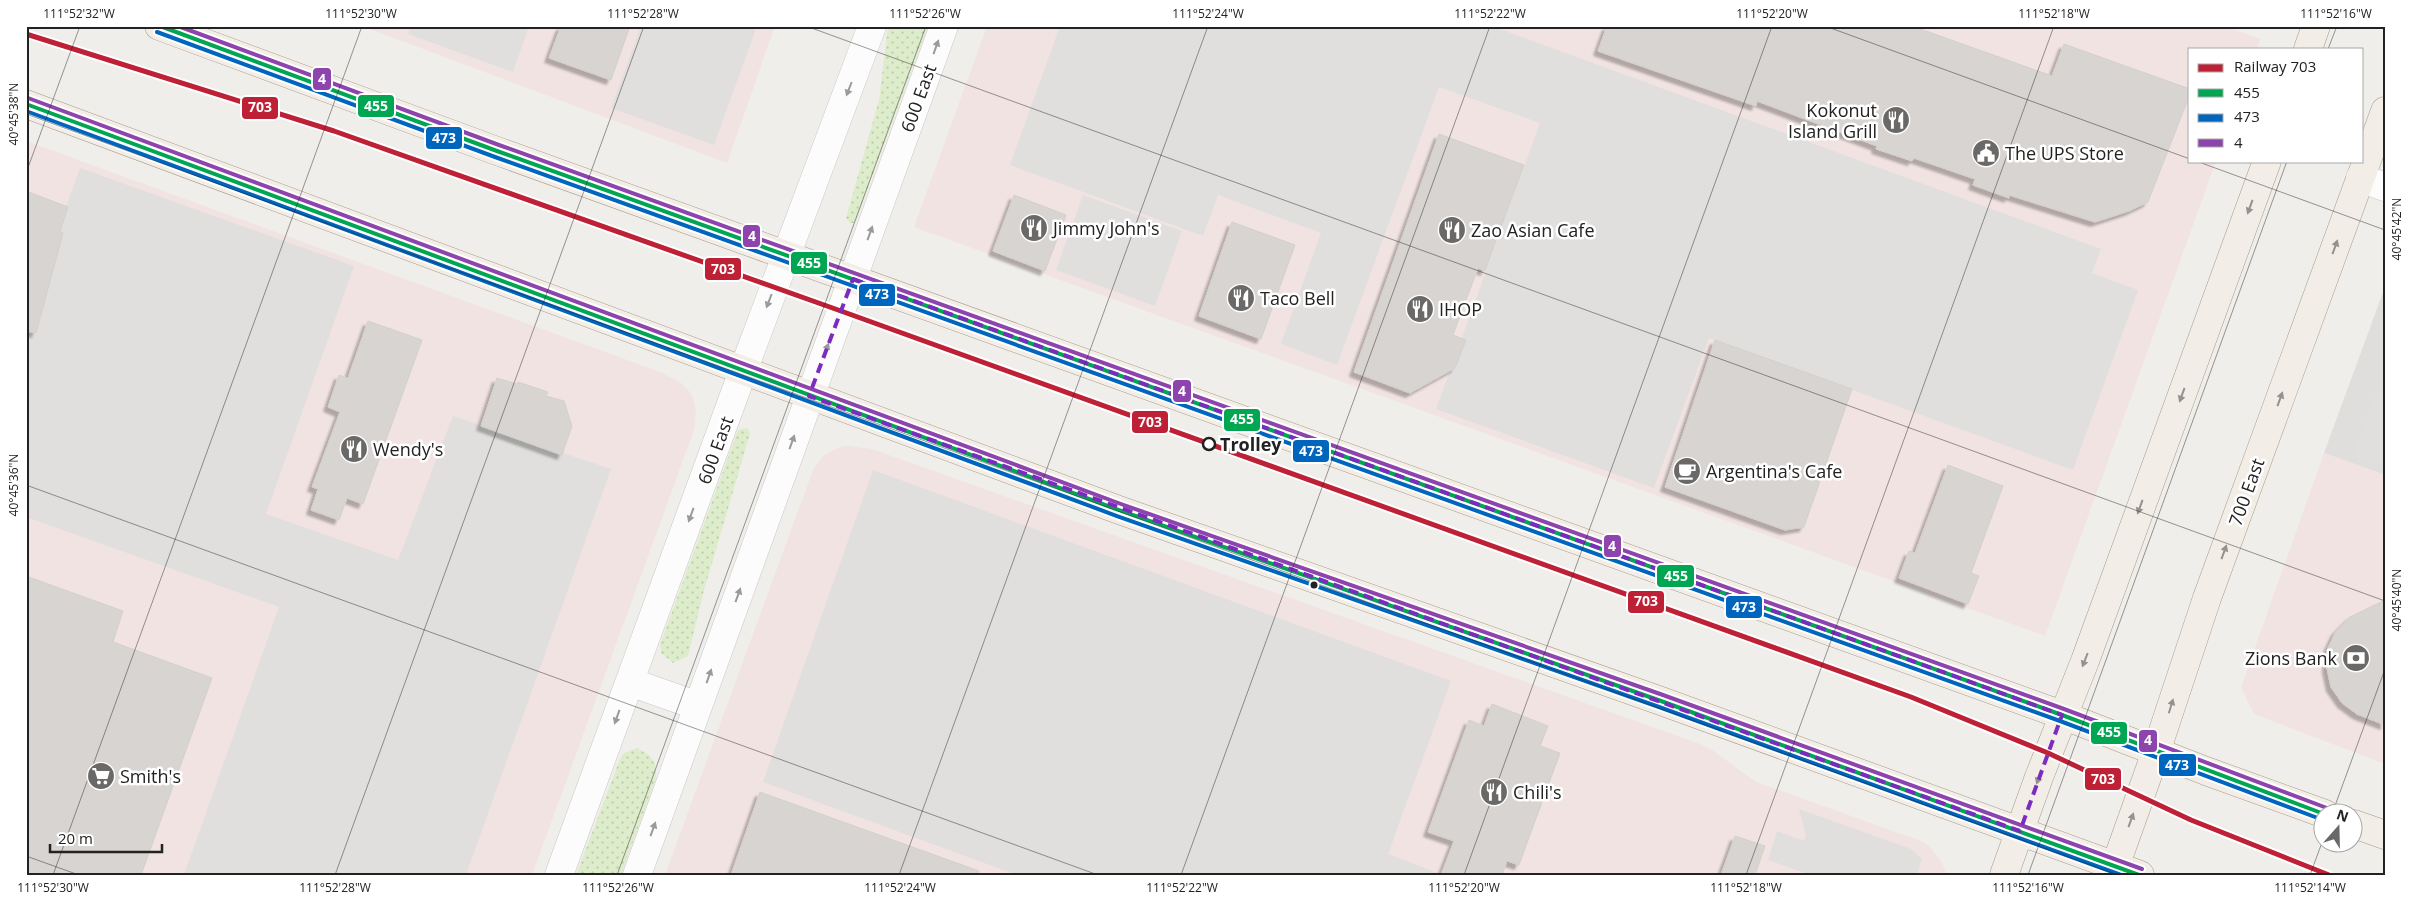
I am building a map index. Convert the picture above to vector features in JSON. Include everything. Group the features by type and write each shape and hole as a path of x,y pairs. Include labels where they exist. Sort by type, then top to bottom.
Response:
{"main road":[{"path":"159,26 786,255 2062,715 2314,810"},
{"path":"2308,48 2316,26"},
{"path":"26,104 1119,510 2020,831 2122,872"},
{"name":"700 East","path":"2122,872 2156,752 2207,598 2372,182 2385,111"},
{"path":"2004,875 2062,715 2085,661 2267,162"},
{"path":"2364,828 2385,835"}],"street":[{"name":"600 East","path":"559,875 743,371 872,26"},
{"name":"600 East","path":"636,875 944,26"},
{"path":"630,682 698,706"}],"highlighted area":[{"path":"853,279 2062,715 2020,831 809,396"}],"shaded area":[{"path":"362,26 775,26 727,163"},
{"path":"411,26 529,26 513,72 408,34"},
{"path":"641,26 757,26 714,145 611,108"},
{"path":"987,26 2224,26 2260,39 2257,48 2188,48 2188,162 2216,162 2045,636 914,227"},
{"path":"1060,26 1492,26 2101,249 2092,273 2138,290 2073,470 1709,338 1654,488 1436,409 1540,123 1439,87 1337,365 1281,344 1321,233 1218,195 1203,236 1010,165"},
{"path":"26,141 660,372 681,383 690,392 694,400 696,412 694,430 532,875 26,875"},
{"path":"80,168 354,266 266,514 398,560 453,416 611,469 466,875 184,875 279,607 26,517 26,319"},
{"path":"1083,195 1182,231 1155,306 1056,270"},
{"path":"2385,287 2385,475 2324,453"},
{"path":"2385,369 2385,467 2353,456"},
{"path":"840,447 872,449 1700,744 1712,750 1756,782 1921,841 1929,846 1940,860 1947,875 665,875 813,470 824,455"},
{"path":"2324,453 2385,475 2385,764 2254,714 2241,687"},
{"path":"873,470 1451,681 1388,854 1443,875 1017,875 763,782"},
{"path":"1799,809 1911,849 1922,859 1917,875 1810,875 1768,860 1777,831 1801,840 1805,839 1806,835"}],"green space":[{"path":"888,26 928,26 856,220 854,223 850,223 846,218 879,100"},
{"path":"747,428 750,433 703,594 688,656 673,663 661,653 660,645 738,430"},
{"path":"637,748 652,759 656,767 656,778 621,875 576,875 620,759 624,753"}],"building":[{"path":"561,26 630,26 611,80 549,58"},
{"path":"1607,26 1912,26 2052,76 2064,44 2188,88 2188,99 2148,202 2129,211 2095,222 2009,195 2009,198 1973,185 1975,179 1914,158 1912,161 1876,149 1877,146 1757,101 1756,106 1598,51"},
{"path":"1439,134 1524,165 1485,271 1478,268 1453,335 1466,340 1455,368 1410,393 1354,372"},
{"path":"26,191 68,207 60,231 63,233 36,333 26,331"},
{"name":"Jimmy John's","path":"1014,195 1066,215 1045,271 993,251"},
{"name":"Taco Bell","path":"1232,222 1295,245 1261,339 1199,316"},
{"name":"Wendy's","path":"368,321 422,340 363,504 347,498 339,520 311,510 318,489 312,487 340,412 328,407 339,375 348,378"},
{"path":"1715,340 1852,389 1804,527 1785,530 1665,487"},
{"path":"497,378 517,384 518,382 548,392 546,396 564,401 572,426 562,455 481,426"},
{"path":"1948,465 2003,486 1971,573 1979,576 1968,604 1899,578 1909,551 1915,553"},
{"name":"Smith's","path":"26,576 123,611 113,642 212,678 141,875 26,875"},
{"name":"Zions Bank","path":"2385,600 2385,725 2357,714 2342,703 2331,687 2327,668 2328,648 2336,631 2350,617"},
{"name":"Chili's","path":"1492,704 1548,726 1540,746 1560,753 1519,865 1507,861 1502,875 1441,875 1454,841 1428,832 1469,720 1484,726"},
{"path":"760,792 979,871 978,875 731,875"},
{"path":"1735,836 1765,846 1755,875 1721,875"}],"rail line":[{"name":"703","path":"26,34 334,131 841,311 1911,697 2048,753 2191,820 2329,875"}],"transit line":[{"name":"455","path":"160,26 497,151 2062,715 2314,810"},
{"name":"4","path":"178,26 499,145 2064,709 2316,804"},
{"name":"473","path":"157,32 495,157 2060,721 2314,817"},
{"name":"4","path":"28,98 1121,504 1663,695 2142,869"},
{"name":"455","path":"26,104 1119,510 1661,701 2139,875"},
{"name":"473","path":"26,111 1117,516 1659,707 2121,875"}],"place":[{"name":"Kokonut Island Grill","path":"1896,120"},
{"name":"The UPS Store","path":"1986,153"},
{"name":"Jimmy John's","path":"1034,228"},
{"name":"Zao Asian Cafe","path":"1452,230"},
{"name":"Taco Bell","path":"1241,298"},
{"name":"IHOP","path":"1420,309"},
{"name":"Trolley","path":"1209,444"},
{"name":"Wendy's","path":"354,449"},
{"name":"Argentina's Cafe","path":"1687,471"},
{"name":"Zions Bank","path":"2356,658"},
{"name":"Smith's","path":"101,776"},
{"name":"Chili's","path":"1494,792"}]}
